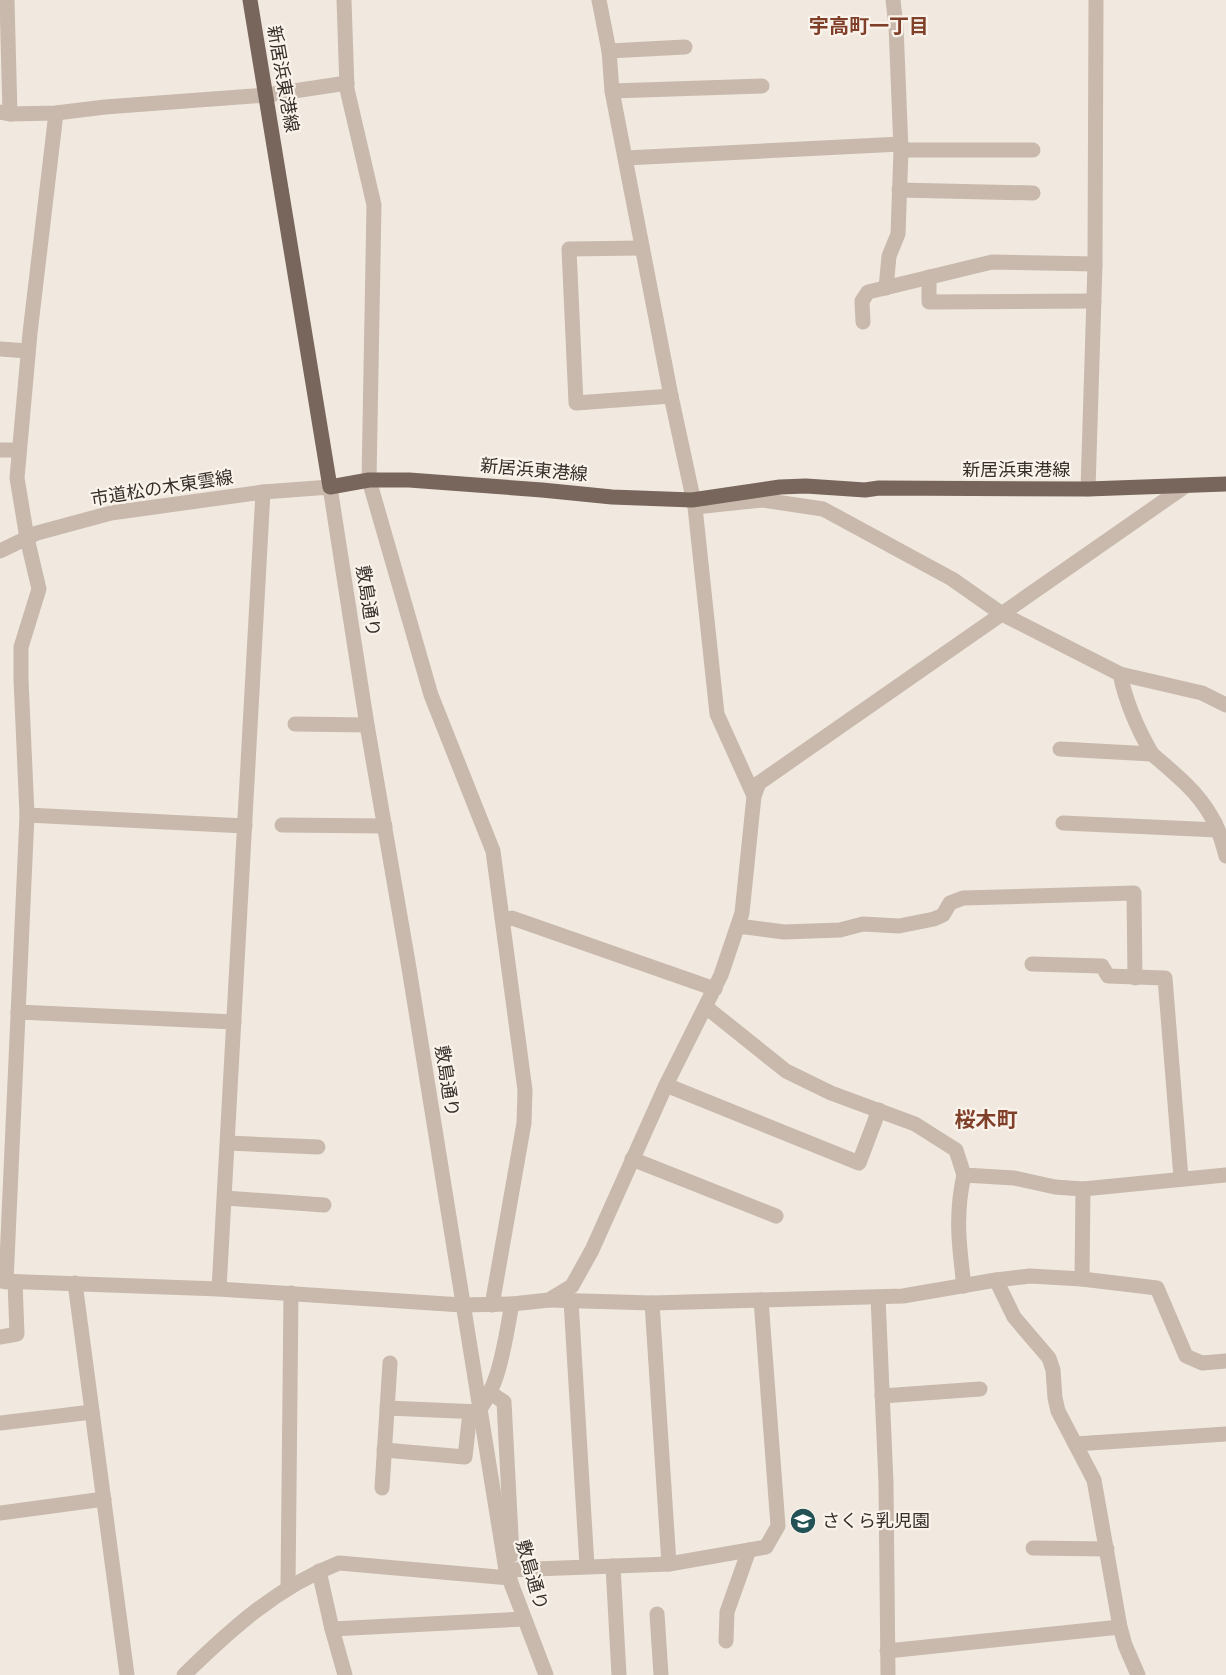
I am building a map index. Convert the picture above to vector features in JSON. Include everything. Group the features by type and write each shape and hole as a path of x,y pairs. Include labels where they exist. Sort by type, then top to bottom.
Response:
{"main road":[{"name":"新居浜東港線","path":"250,0 330,487 369,480 432,482 694,503 780,487 806,486 865,490 879,488 1088,489 1226,484"}],"street":[{"path":"7,0 5,113 56,113 105,107 267,95 347,83"},
{"path":"344,0 347,83 374,205 369,480 431,695 493,850 525,1090 520,1145 492,1305"},
{"path":"599,0 609,51 612,91 694,503 717,714 754,796"},
{"path":"886,288 889,256 898,234 901,147 893,0"},
{"path":"1088,489 1095,264 1096,0"},
{"path":"609,51 685,47"},
{"path":"612,91 762,86"},
{"path":"0,1337 17,1334 7,1282 27,815 21,647 39,589 27,538 17,477 28,351 56,113"},
{"path":"626,158 901,147 1033,150"},
{"path":"899,190 1033,193"},
{"path":"642,248 568,249 576,403 671,396"},
{"path":"862,322 862,301 868,292 928,277 992,262 1095,264"},
{"path":"928,277 929,302 1094,301"},
{"path":"0,350 28,351"},
{"path":"0,450 19,450"},
{"name":"市道松の木東雲線","path":"0,551 38,533 111,513 263,492 330,487"},
{"name":"敷島通り","path":"330,487 480,1412 510,1572 524,1619 546,1675"},
{"path":"549,1300 572,1286 592,1250 666,1085 715,989 742,913 754,796 759,783 1184,487"},
{"path":"219,1288 263,492"},
{"path":"694,503 762,500 823,509 952,579 1002,614 1120,674 1202,693 1226,705"},
{"path":"1120,674 1124,696 1136,727 1152,754 1188,786 1211,814 1226,856"},
{"path":"295,724 367,724"},
{"path":"1060,749 1152,754"},
{"path":"27,815 245,826"},
{"path":"1063,823 1218,831"},
{"path":"282,825 385,826"},
{"path":"738,926 784,932 840,930 863,924 899,926 934,919 943,915 950,903 963,898 1134,893 1135,978"},
{"path":"502,921 512,918 715,989"},
{"path":"1032,964 1102,966 1108,976 1166,978 1180,1178"},
{"path":"706,1007 786,1071 831,1093 915,1124 956,1150 964,1175 958,1200 964,1286"},
{"path":"18,1012 234,1022"},
{"path":"666,1085 859,1162 879,1110"},
{"path":"228,1143 318,1147"},
{"path":"632,1160 776,1216"},
{"path":"964,1175 1014,1178 1055,1187 1083,1189 1226,1174"},
{"path":"1083,1189 1083,1279"},
{"path":"225,1198 324,1205"},
{"path":"7,1282 219,1288 462,1305 492,1305 549,1300 652,1303 903,1296 1030,1276 1083,1279 1158,1288 1186,1356 1202,1363 1226,1362"},
{"path":"996,1280 1014,1317 1049,1358 1053,1370 1058,1411 1094,1480 1120,1627 1137,1675"},
{"path":"75,1283 127,1675"},
{"path":"288,1587 291,1293"},
{"path":"878,1297 886,1483 888,1675"},
{"path":"184,1675 259,1607 288,1587 339,1563 510,1572 587,1566 669,1564 766,1547 778,1526 761,1300"},
{"path":"571,1301 587,1566"},
{"path":"652,1303 669,1564"},
{"path":"384,1450 465,1457 469,1422 480,1412 497,1376 512,1304"},
{"path":"382,1488 390,1363"},
{"path":"882,1396 980,1389"},
{"path":"489,1392 504,1402 510,1572"},
{"path":"387,1408 480,1412"},
{"path":"0,1423 92,1412"},
{"path":"1075,1444 1226,1434"},
{"path":"0,1513 104,1499"},
{"path":"1034,1548 1107,1549"},
{"path":"726,1641 727,1612 749,1550"},
{"path":"613,1566 619,1675"},
{"path":"319,1571 345,1675"},
{"path":"657,1614 661,1675"},
{"path":"332,1629 524,1619"},
{"path":"887,1651 1120,1627"}],"place":[{"name":"さくら乳児園","path":"803,1521"}],"district":[{"name":"宇高町一丁目","path":"869,26"},
{"name":"桜木町","path":"986,1120"}]}
